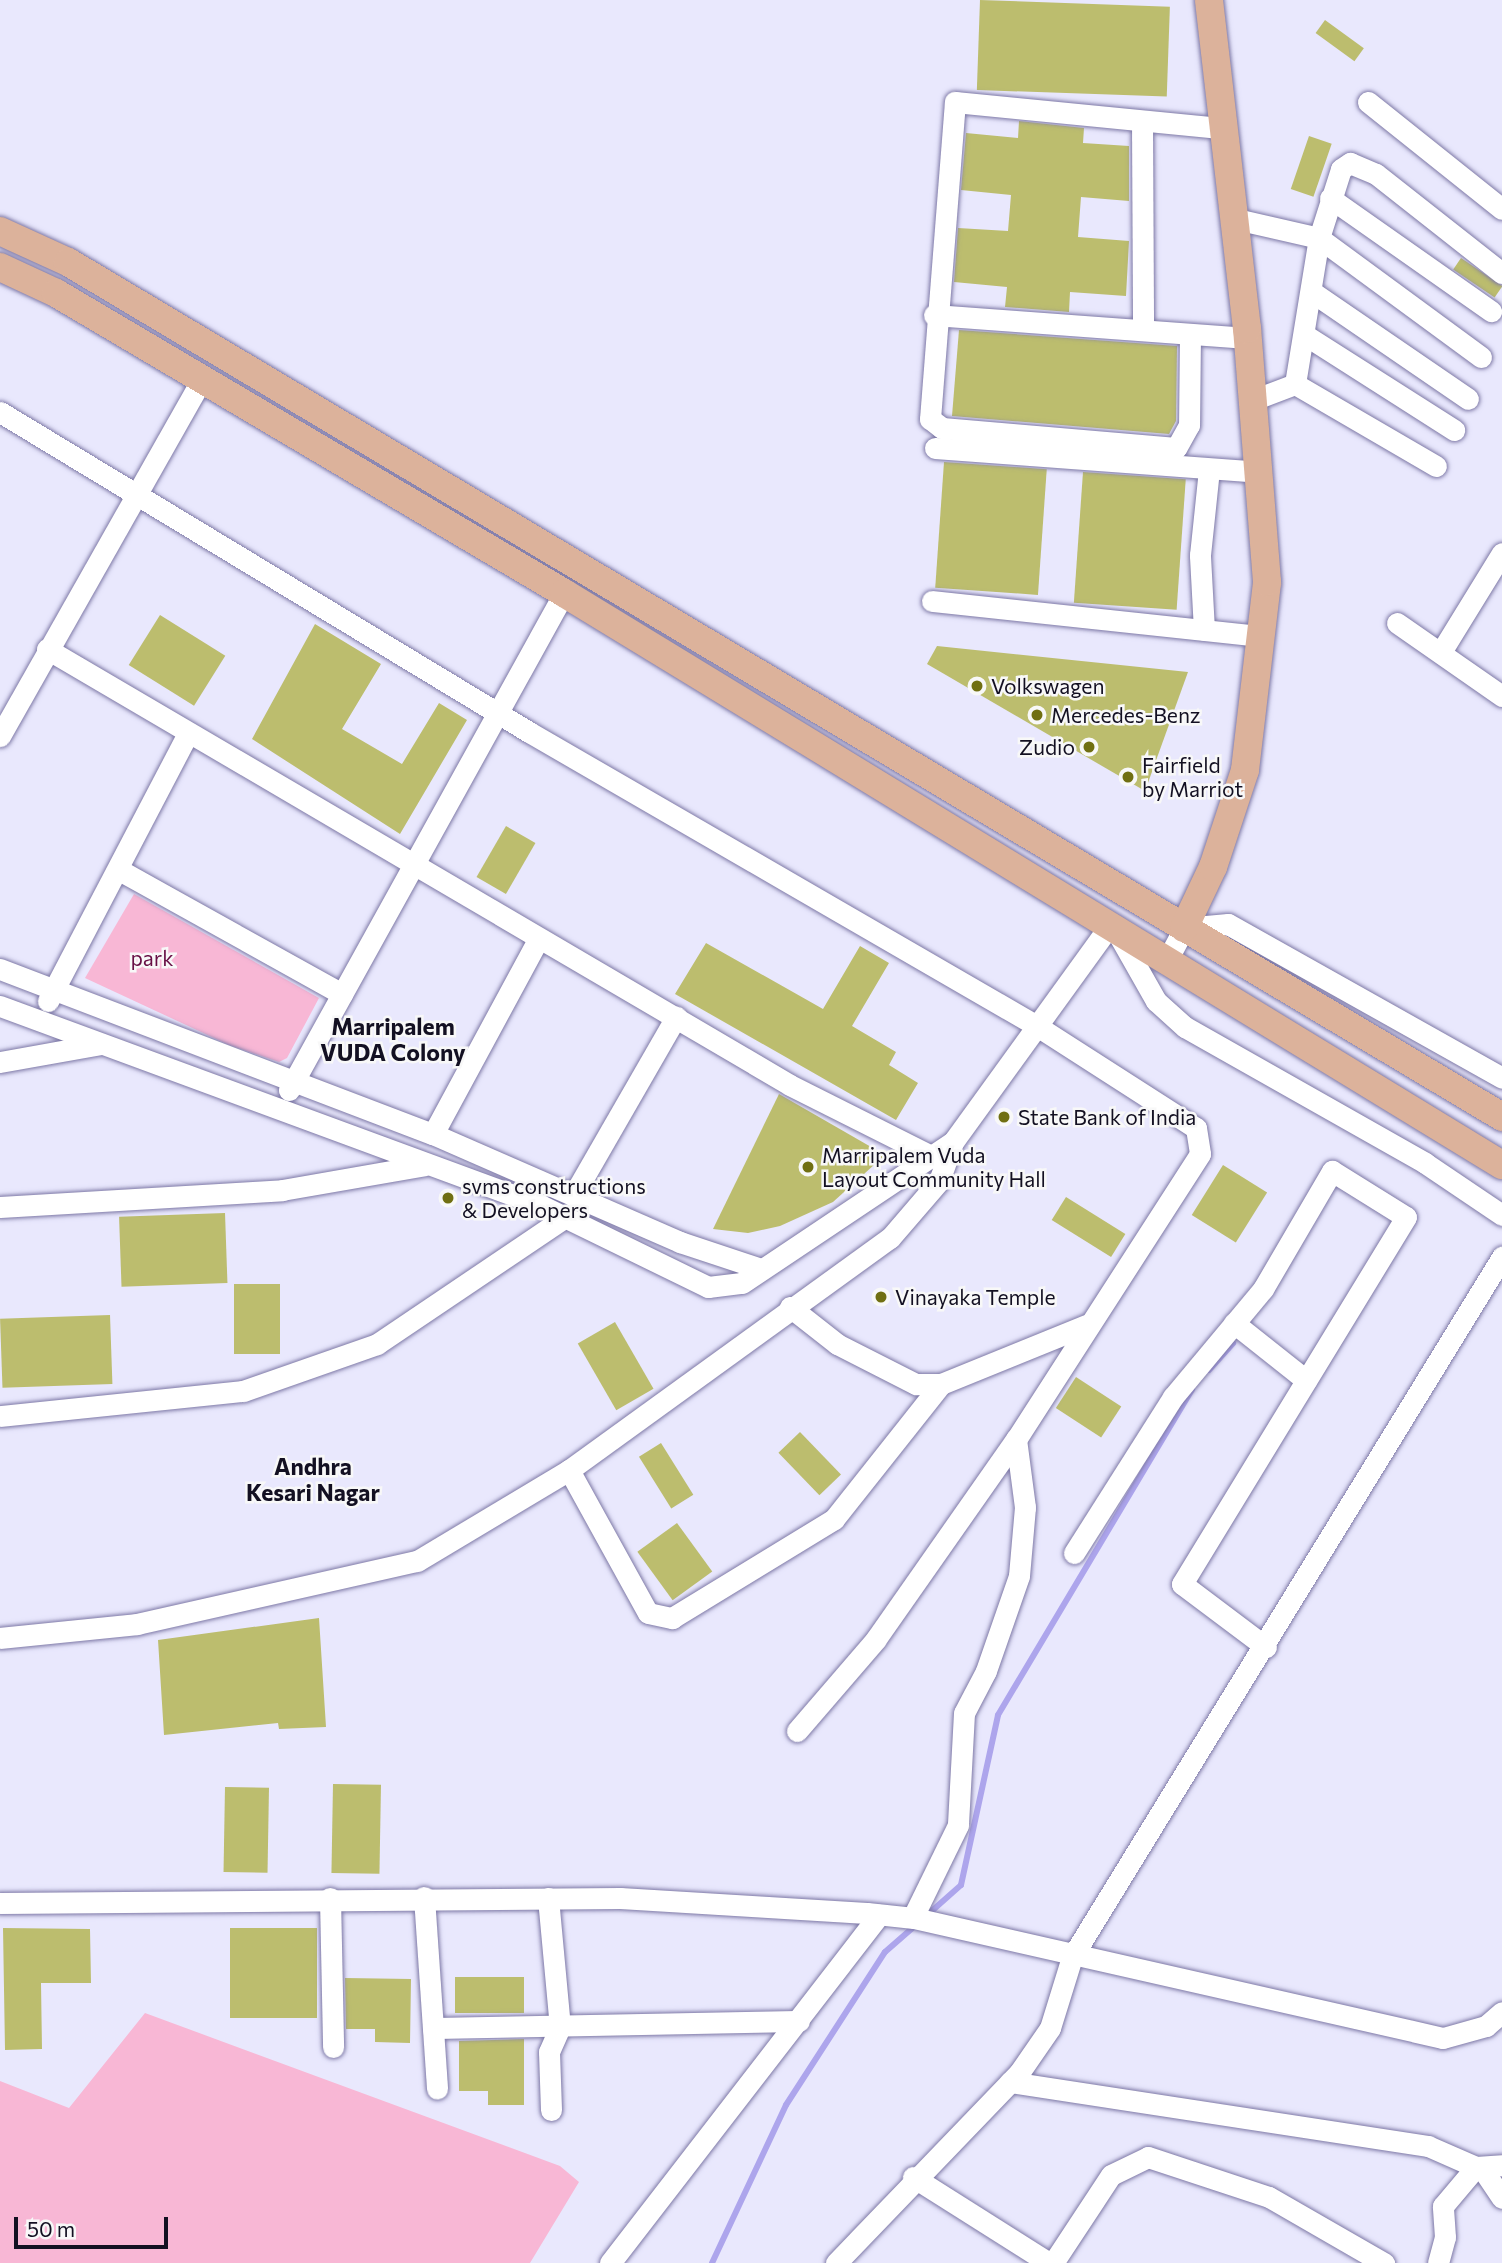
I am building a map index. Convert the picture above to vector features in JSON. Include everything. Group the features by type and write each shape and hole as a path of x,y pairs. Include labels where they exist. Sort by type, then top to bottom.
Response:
{"main road":[{"path":"1184,928 1213,867 1245,770 1267,582 1248,338 1220,128 1209,0"},
{"path":"0,231 68,262 1502,1117"},
{"path":"0,267 56,293 200,382 564,593 1113,931 1502,1165"}],"street":[{"path":"1190,334 1189,425 1176,448 942,428 928,408 934,315 955,102 1220,128"},
{"path":"1367,102 1502,209"},
{"path":"1142,122 1143,330"},
{"path":"1295,384 1320,238 1341,169 1361,163 1502,273"},
{"path":"1330,198 1491,311"},
{"path":"1232,218 1320,238 1480,357"},
{"path":"1312,292 1468,399"},
{"path":"934,315 1248,338"},
{"path":"1304,335 1454,430"},
{"path":"0,736 135,491 200,382"},
{"path":"1253,400 1295,384"},
{"path":"1295,384 1436,466"},
{"path":"0,412 494,710 1037,1026 1187,1119 1201,1138 1200,1154 1016,1439 876,1639 797,1731"},
{"path":"935,448 1258,472"},
{"path":"1204,630 1200,555 1209,470"},
{"path":"1441,652 1502,553"},
{"path":"280,1107 494,710 564,593"},
{"path":"932,601 1262,636"},
{"path":"1397,623 1502,695"},
{"path":"47,649 411,866 790,1085 933,1157"},
{"path":"39,1018 121,871 188,733"},
{"path":"121,871 342,993"},
{"path":"1166,962 1184,928 1213,922 1240,929 1502,1078"},
{"path":"0,1639 137,1624 417,1561 569,1471 789,1307 890,1238 939,1181 953,1142 1037,1026 1113,931 1156,1001 1185,1027 1425,1163 1502,1215"},
{"path":"433,1134 538,940"},
{"path":"0,969 433,1134 573,1196 761,1269"},
{"path":"0,1006 280,1107 565,1217 708,1287 742,1283 953,1142"},
{"path":"573,1196 676,1017"},
{"path":"0,1062 103,1043"},
{"path":"0,1207 282,1190 427,1165"},
{"path":"1074,1553 1173,1397 1263,1289 1332,1171 1406,1217 1182,1584 1266,1647"},
{"path":"0,1416 243,1391 376,1344 565,1217"},
{"path":"836,2263 913,2177 1010,2082 1050,2028 1072,1957 1266,1647 1502,1257"},
{"path":"789,1307 848,1350 915,1384 941,1384 1090,1323"},
{"path":"1234,1323 1306,1380"},
{"path":"569,1471 648,1614 672,1618 834,1519 941,1384"},
{"path":"920,1919 958,1825 964,1713 986,1671 1019,1576 1025,1507 1016,1439"},
{"path":"0,1903 424,1897 548,1898 880,1915 920,1919 1072,1957 1443,2038 1486,2026 1502,2012"},
{"path":"424,1897 437,2089"},
{"path":"330,1898 333,2047"},
{"path":"548,1898 560,2027 549,2052 551,2109"},
{"path":"610,2263 880,1915"},
{"path":"433,2028 799,2021"},
{"path":"1010,2082 1428,2146 1487,2166 1502,2198"},
{"path":"913,2177 1045,2262 1111,2175 1148,2157 1269,2197 1384,2263"},
{"path":"1438,2263 1445,2236 1443,2206 1487,2166"}],"green space":[{"name":"park","path":"134,894 319,998 287,1058 279,1062 229,1045 85,978"},
{"path":"145,2013 560,2166 579,2182 530,2263 0,2263 0,2081 69,2108"}],"building":[{"path":"980,0 1170,7 1167,97 977,90"},
{"path":"1325,20 1364,48 1354,61 1316,33"},
{"path":"1019,121 1084,128 1083,143 1129,146 1129,201 1081,197 1078,237 1129,241 1126,296 1070,292 1069,312 1005,307 1007,287 954,282 958,228 1008,231 1011,195 961,190 966,133 1018,138"},
{"path":"1309,136 1332,144 1313,197 1291,189"},
{"path":"1461,258 1502,286 1495,298 1453,270"},
{"path":"959,330 1177,346 1176,421 1169,434 952,416"},
{"path":"944,462 1047,469 1038,595 935,588"},
{"path":"1083,472 1186,479 1177,610 1074,603"},
{"path":"160,615 225,656 194,706 129,665"},
{"path":"315,624 381,664 342,729 402,764 439,703 467,720 400,834 252,739"},
{"path":"937,646 1188,672 1145,791 927,664"},
{"path":"506,826 535,843 506,894 476,877"},
{"path":"706,943 823,1009 860,946 889,963 852,1026 896,1052 889,1065 918,1083 896,1120 675,994"},
{"name":"Marripalem Vuda Layout Community Hall","path":"779,1094 885,1155 833,1202 780,1226 748,1233 713,1229"},
{"path":"1223,1165 1267,1193 1236,1243 1192,1215"},
{"path":"1066,1197 1125,1234 1111,1257 1052,1220"},
{"path":"225,1213 227,1283 122,1287 119,1217"},
{"path":"234,1284 280,1284 280,1354 234,1354"},
{"path":"110,1315 112,1384 2,1388 0,1319"},
{"path":"615,1322 654,1389 616,1410 578,1344"},
{"path":"1076,1377 1121,1406 1101,1437 1056,1408"},
{"path":"800,1432 841,1474 819,1495 778,1453"},
{"path":"661,1443 693,1495 671,1509 639,1457"},
{"path":"677,1523 712,1572 673,1600 637,1552"},
{"path":"319,1618 326,1727 279,1729 278,1723 164,1735 158,1640"},
{"path":"333,1784 381,1785 379,1874 331,1873"},
{"path":"225,1787 269,1788 268,1873 224,1872"},
{"path":"3,1928 90,1929 91,1983 41,1983 42,2049 5,2050"},
{"path":"230,1928 317,1928 317,2018 230,2018"},
{"path":"455,1977 524,1977 524,2013 455,2013"},
{"path":"345,1978 411,1979 410,2043 375,2042 375,2029 346,2029"},
{"path":"524,2039 524,2105 488,2105 488,2091 459,2091 459,2041"}],"waterway":[{"path":"1209,1370 1233,1343"},
{"path":"925,1917 961,1885 998,1715 1192,1389"},
{"path":"712,2263 786,2105 885,1952 917,1924"}],"place":[{"name":"Volkswagen","path":"977,686"},
{"name":"Mercedes-Benz","path":"1037,715"},
{"name":"Zudio","path":"1089,747"},
{"name":"Fairfield by Marriot","path":"1128,777"},
{"name":"State Bank of India","path":"1004,1117"},
{"name":"Marripalem Vuda Layout Community Hall","path":"808,1167"},
{"name":"svms constructions & Developers","path":"448,1198"},
{"name":"Vinayaka Temple","path":"881,1297"}],"district":[{"name":"Marripalem VUDA Colony","path":"393,1039"},
{"name":"Andhra Kesari Nagar","path":"313,1479"}]}
